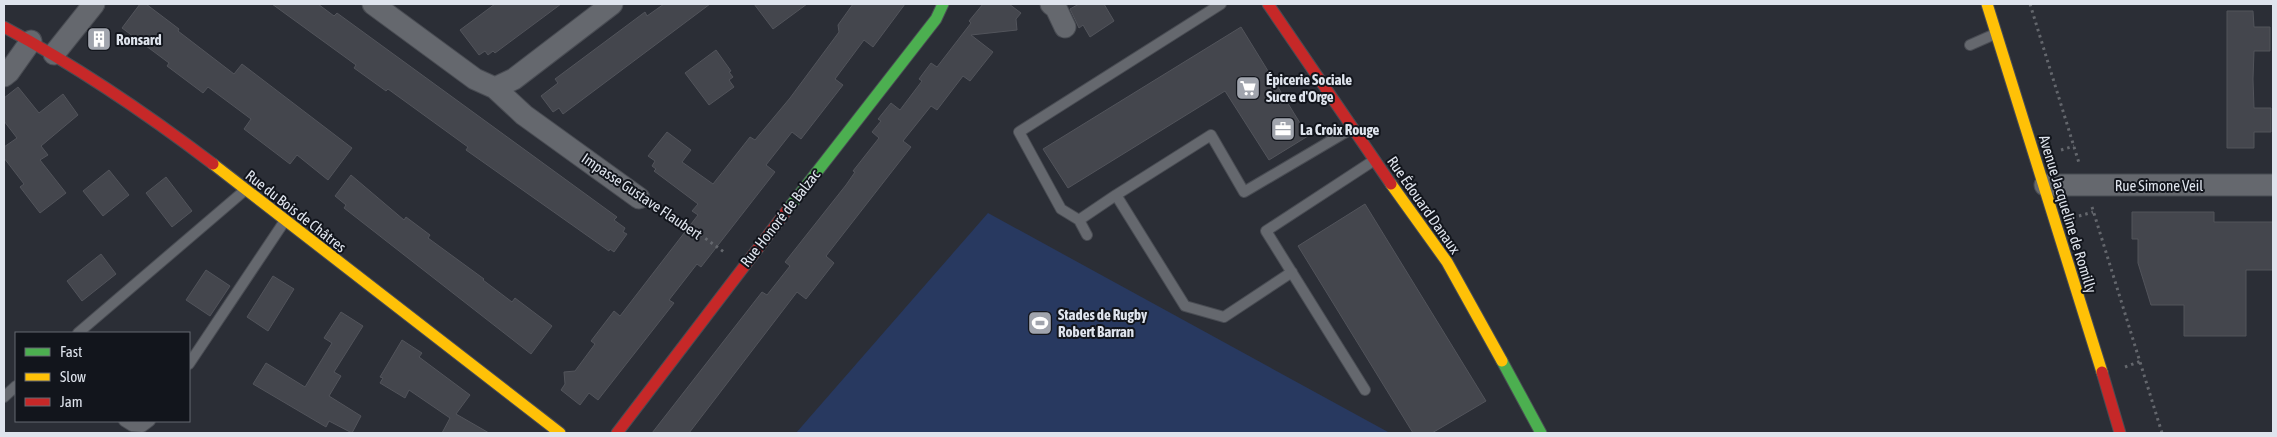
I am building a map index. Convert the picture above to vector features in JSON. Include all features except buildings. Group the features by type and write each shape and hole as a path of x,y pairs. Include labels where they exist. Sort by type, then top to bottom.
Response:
{"street":[{"path":"54,54 94,4"},
{"name":"Impasse Gustave Flaubert","path":"373,4 476,79 495,88 524,114 639,198"},
{"path":"495,88 514,78 612,4"},
{"name":"Rue Honoré de Balzac","path":"616,433 743,266 936,19 943,4"},
{"path":"1051,4 1056,8 1065,27"},
{"name":"Rue Édouard Danaux","path":"1268,4 1374,160 1447,262 1541,433"},
{"name":"Avenue Jacqueline de Romilly","path":"1987,4 2045,185 2120,433"},
{"name":"Rue du Bois de Châtres","path":"4,27 54,54 150,116 284,222 560,433"},
{"path":"4,76 10,72 31,41"},
{"name":"Rue Simone Veil","path":"2045,185 2273,185"}],"lane":[{"path":"1087,235 1079,220 1061,209 1019,132 1221,4"},
{"path":"1970,45 1996,34"},
{"path":"1079,220 1210,135 1244,192 1352,128"},
{"path":"1365,390 1266,231 1374,160"},
{"path":"79,332 244,190"},
{"path":"1116,195 1185,306 1224,317 1292,272"},
{"path":"190,363 284,222"},
{"path":"4,396 15,387"},
{"path":"126,422 132,426 142,427 149,422"}],"path":[{"name":"Avenue Jacqueline de Romilly","path":"2030,4 2162,433"},
{"name":"Impasse Gustave Flaubert","path":"639,198 661,205 743,266"}],"shaded area":[{"name":"Stades de Rugby Robert Barran","path":"988,213 1388,432 1389,433 796,433"}],"traffic: fast":[{"path":"788,209 936,19 943,4"},
{"path":"1502,361 1541,433"}],"traffic: slow":[{"path":"1987,4 2102,372"},
{"path":"213,164 560,433"},
{"path":"1391,184 1447,262 1502,361"}],"traffic: jam":[{"path":"1268,4 1391,184"},
{"path":"4,27 111,91 213,164"},
{"path":"617,433 788,209"},
{"path":"2102,372 2120,433"}],"place":[{"name":"Ronsard","path":"99,39"},
{"name":"Épicerie Sociale Sucre d'Orge","path":"1248,88"},
{"name":"La Croix Rouge","path":"1283,129"},
{"name":"Stades de Rugby Robert Barran","path":"1040,323"}]}
